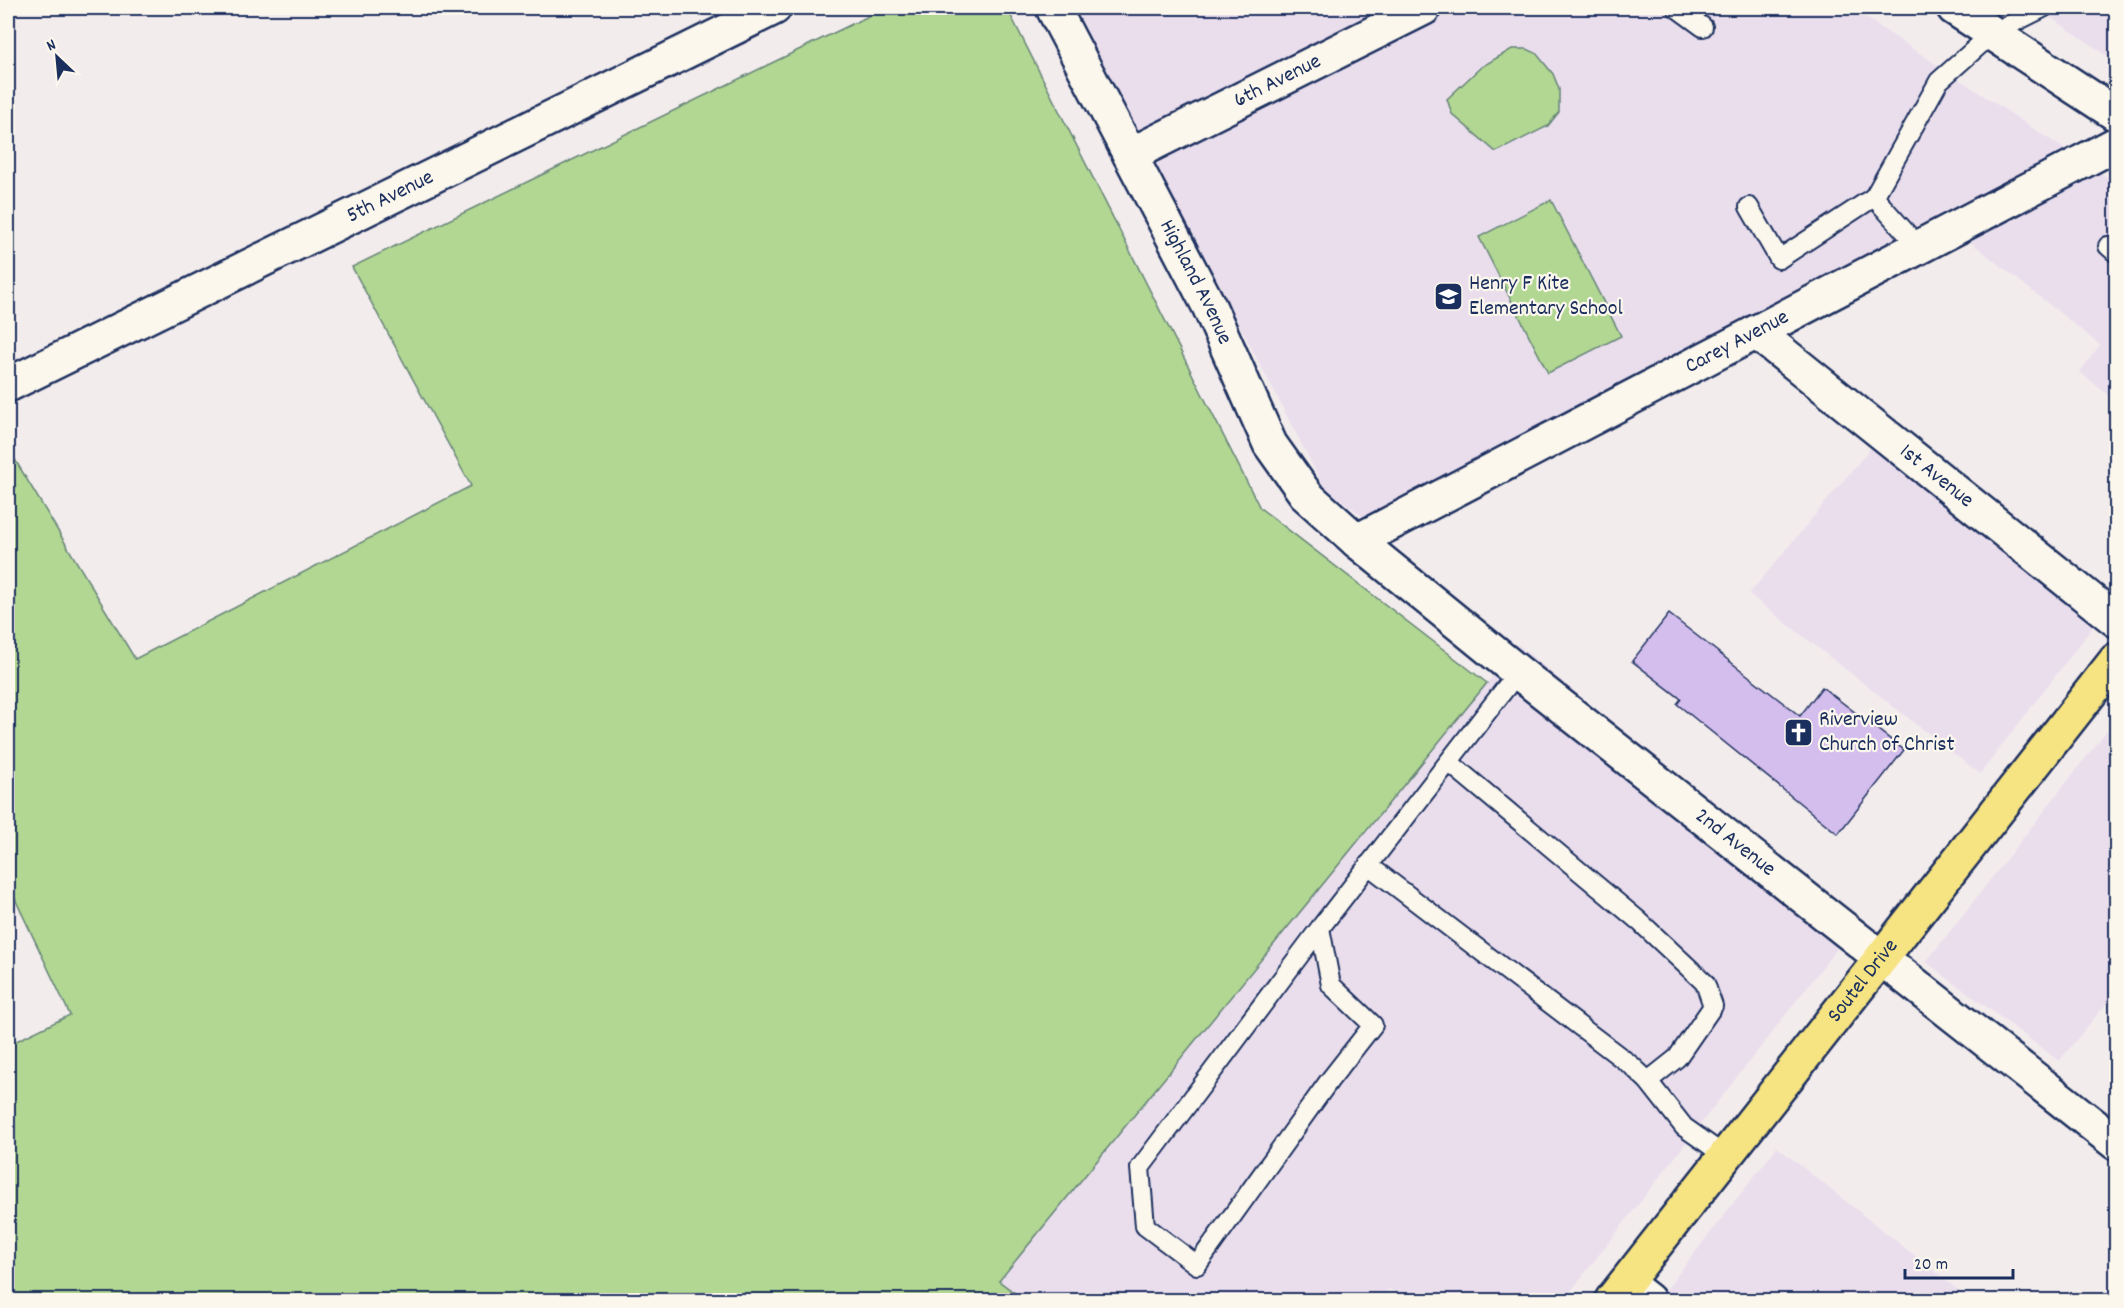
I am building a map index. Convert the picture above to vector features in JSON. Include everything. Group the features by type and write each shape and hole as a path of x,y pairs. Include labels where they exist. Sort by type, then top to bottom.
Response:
{"main road":[{"name":"Soutel Drive","path":"1629,1295 1725,1156 2116,660"}],"street":[{"name":"5th Avenue","path":"8,385 774,8"},
{"name":"Highland Avenue","path":"1053,8 1209,306 1270,444 1307,496 1357,542"},
{"name":"6th Avenue","path":"1131,155 1424,8"},
{"path":"1954,8 2116,114"},
{"name":"Carey Avenue","path":"1357,542 2116,144"},
{"name":"1st Avenue","path":"1756,332 2116,620"},
{"name":"2nd Avenue","path":"1357,542 1518,672 2116,1143"}],"lane":[{"path":"1677,8 1703,27"},
{"path":"1749,207 1779,259 1874,197 1940,81 1993,33 2043,8"},
{"path":"1874,197 1919,247"},
{"path":"1320,928 1331,985 1372,1025 1197,1265 1145,1226 1140,1168 1320,928 1368,865 1450,763 1518,672"},
{"path":"1450,763 1639,921 1705,983 1713,1006 1677,1058 1648,1081"},
{"path":"1368,865 1632,1066 1648,1081 1684,1127 1725,1156"}],"shaded area":[{"name":"Henry F Kite Elementary School","path":"1074,8 1851,8 2116,183 2116,402 2080,372 2100,345 1943,220 1370,522 1324,487"},
{"path":"2036,8 2116,8 2116,62 2080,37"},
{"path":"1874,444 2098,620 1980,774 1749,594"},
{"path":"1517,644 1856,924 1564,1300 1405,1300 1389,1289 1378,1300 1024,1300 998,1281 1487,683"},
{"path":"2116,719 2116,992 2059,1061 1926,962"},
{"path":"1777,1147 1971,1300 1658,1300"}],"green space":[{"path":"885,8 1007,8 1260,508 1487,683 999,1281 1024,1300 8,1300 8,1045 70,1015 8,884 8,448 135,659 471,486 352,267"},
{"path":"1512,49 1527,49 1536,53 1553,74 1559,89 1559,112 1548,126 1496,152 1452,114 1447,99 1481,67"},
{"path":"1551,200 1621,336 1548,373 1479,237"}],"building":[{"name":"Riverview Church of Christ","path":"1669,614 1800,716 1822,687 1904,750 1838,834 1677,704 1681,699 1632,661"}],"place":[{"name":"Henry F Kite Elementary School","path":"1448,297"},
{"name":"Riverview Church of Christ","path":"1798,733"}]}
